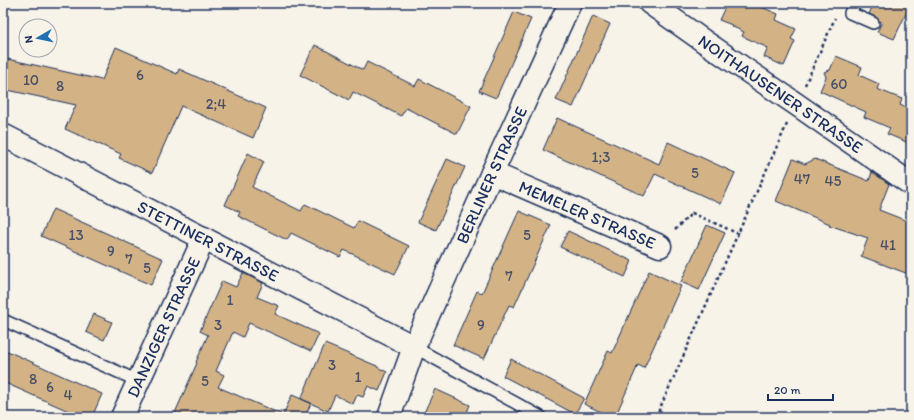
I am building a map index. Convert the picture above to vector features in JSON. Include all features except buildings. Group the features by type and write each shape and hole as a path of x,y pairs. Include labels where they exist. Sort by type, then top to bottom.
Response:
{"street":[{"name":"BERLINER STRASSE","path":"389,417 414,347 570,3"},
{"name":"NOITHAUSENER STRASSE","path":"650,3 698,38 911,184"},
{"name":"STETTINER STRASSE","path":"3,135 414,347"},
{"name":"MEMELER STRASSE","path":"492,173 660,246"},
{"name":"DANZIGER STRASSE","path":"122,417 204,238"}],"lane":[{"path":"855,3 850,13 873,24"},
{"path":"3,320 138,381"},
{"path":"414,347 541,417"}],"path":[{"path":"656,417 835,18"},
{"name":"MEMELER STRASSE","path":"660,246 692,213 738,234"}]}
